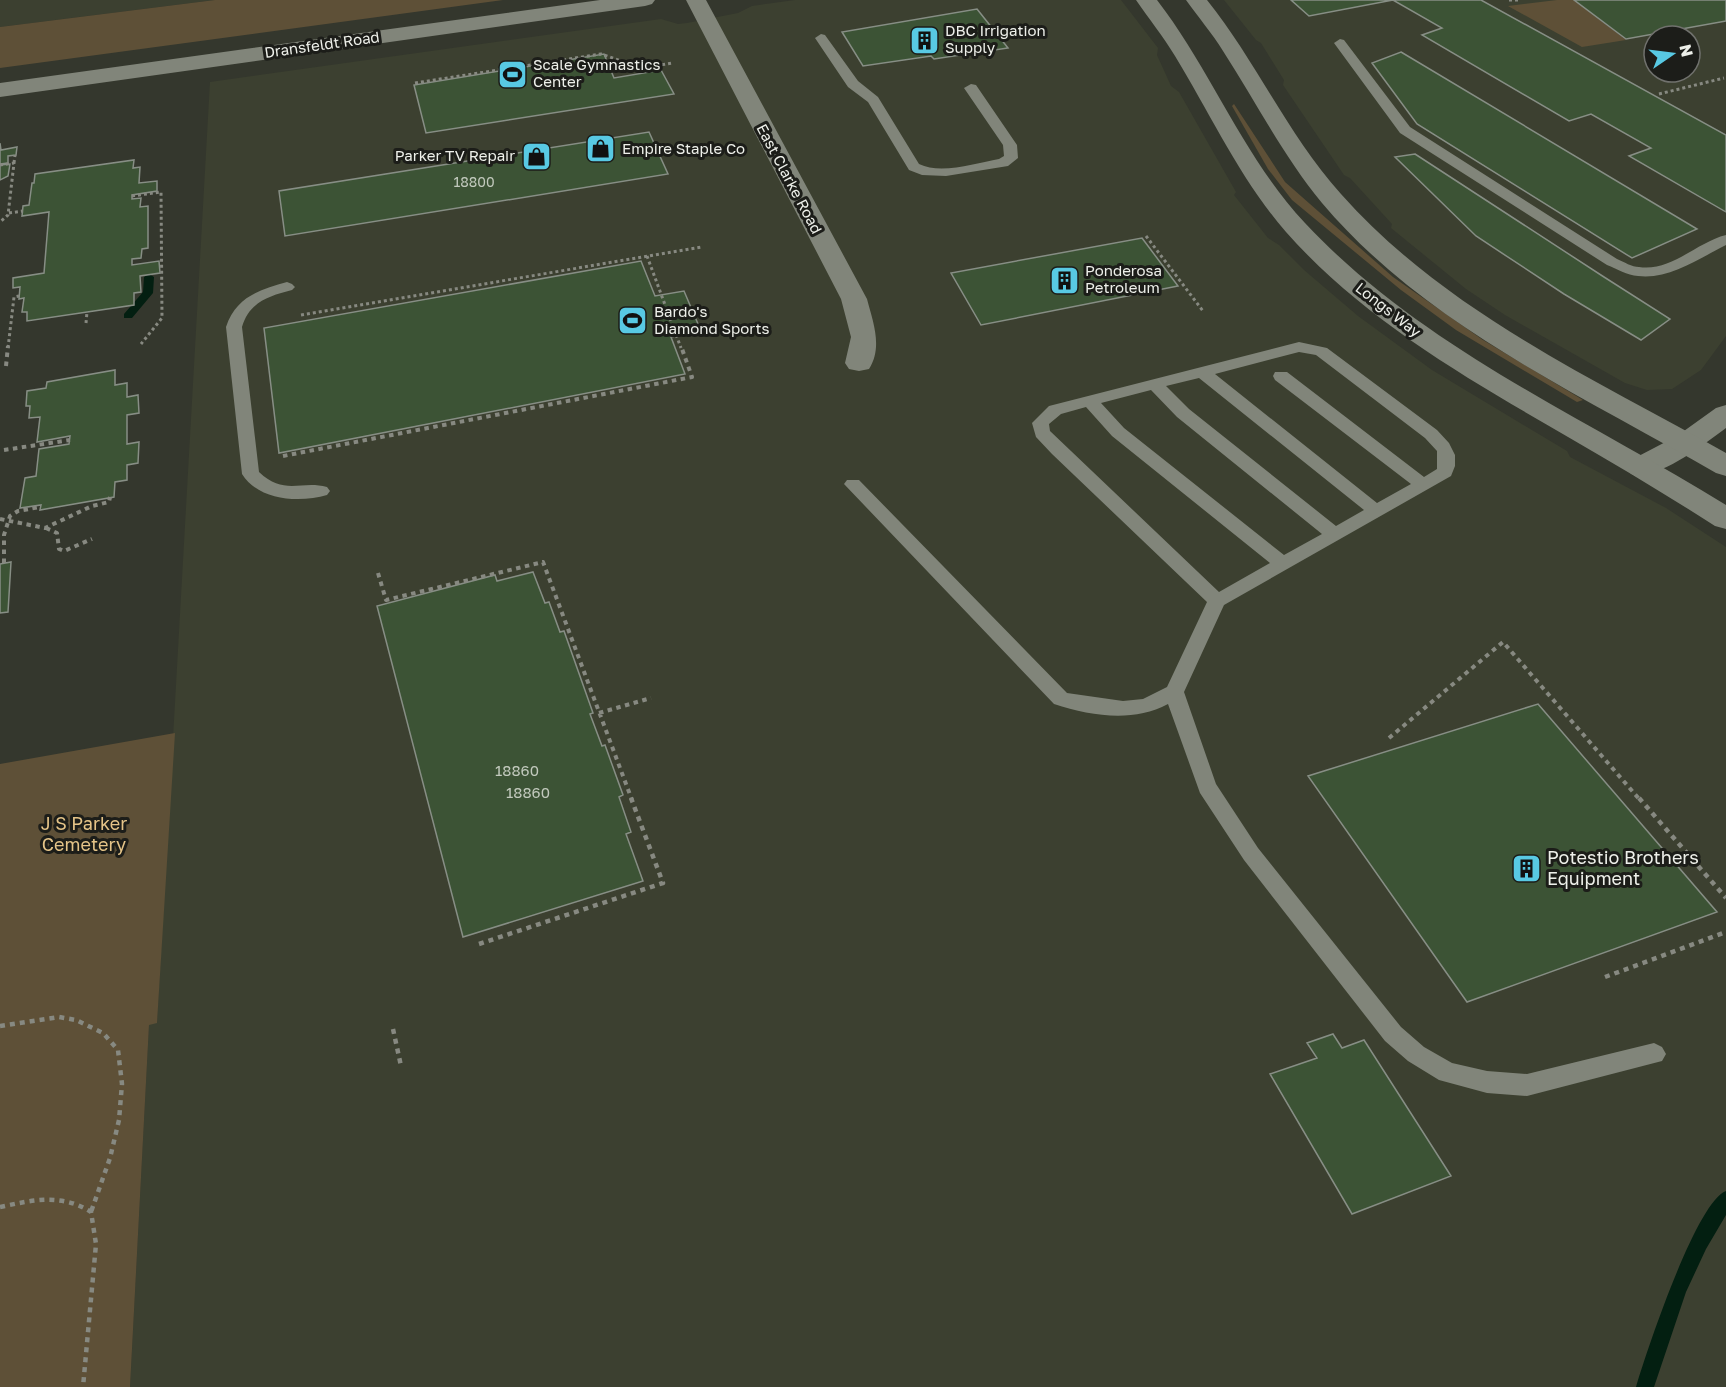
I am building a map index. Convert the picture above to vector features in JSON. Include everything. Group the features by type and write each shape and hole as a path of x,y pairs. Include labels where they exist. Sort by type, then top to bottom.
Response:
{"street":[{"name":"Dransfeldt Road","path":"0,90 645,0"},
{"name":"East Clarke Road","path":"696,0 854,299 864,337 859,363"},
{"name":"Longs Way","path":"1146,0 1177,39 1228,132 1269,196 1324,257 1376,302 1426,340 1480,374 1641,466 1726,519"},
{"path":"1196,0 1237,53 1315,178 1342,210 1375,243 1448,302 1497,335 1726,466"},
{"path":"1641,466 1687,443 1726,414"}],"lane":[{"path":"821,38 853,84 873,100 908,162 922,171 946,171 1003,163 1011,158 1010,146 971,88"},
{"path":"1340,43 1405,130 1612,262 1639,272 1658,269 1673,265 1726,239"},
{"path":"287,288 261,294 249,300 236,316 234,327 251,474 260,485 273,490 291,493 321,491"},
{"path":"853,484 1061,699 1118,709 1145,705 1174,692 1217,601 1445,472 1449,460 1447,450 1431,434 1321,351 1299,347 1088,400 1055,410 1040,423 1042,434 1217,601"},
{"path":"1201,371 1376,511"},
{"path":"1281,376 1422,484"},
{"path":"1154,383 1183,413 1335,535"},
{"path":"1088,400 1118,432 1283,564"},
{"path":"1174,692 1207,787 1251,854 1393,1034 1416,1054 1447,1072 1487,1082 1527,1085 1654,1054"}],"path":[{"path":"1509,0 1521,0"},
{"path":"415,83 601,54 642,68 672,63"},
{"path":"1659,94 1724,78"},
{"path":"9,213 15,155"},
{"path":"0,165 14,163"},
{"path":"132,196 160,192 162,318 141,344"},
{"path":"0,222 9,213 23,211"},
{"path":"1146,236 1203,311"},
{"path":"298,316 702,247"},
{"path":"282,456 693,377 647,256"},
{"path":"6,366 14,297 19,296"},
{"path":"86,323 87,312"},
{"path":"4,450 70,440"},
{"path":"45,528 109,502 110,497"},
{"path":"4,563 4,528 7,520 14,512 40,507"},
{"path":"0,519 55,530 60,537 59,549 64,551 92,539"},
{"path":"378,573 386,600 543,562 663,883 479,944"},
{"path":"1389,738 1503,642 1726,898"},
{"path":"599,713 651,698"},
{"path":"1605,977 1726,932"},
{"path":"0,1026 59,1017 76,1020 103,1033 118,1050 122,1084 119,1120 110,1158 91,1212 96,1244 83,1387"},
{"path":"393,1029 401,1066"},
{"path":"0,1208 58,1197 78,1202 91,1212"}],"shaded area":[{"path":"0,0 215,0 0,27"},
{"path":"795,0 1121,0 1158,48 1157,55 1171,86 1179,92 1236,192 1234,195 1268,238 1279,245 1304,270 1358,316 1432,370 1567,451 1570,457 1666,508 1726,547 1726,1387 130,1387 149,1024 157,1022 210,82 661,19 678,24 687,23 738,13 752,6"},
{"path":"1224,0 1726,0 1726,336 1701,370 1672,389 1647,390 1625,383 1505,315 1466,289 1391,228 1392,224 1350,178 1344,175 1283,85 1284,80 1261,43 1256,40"}],"green space":[{"path":"215,0 503,0 0,68 0,27"},
{"path":"1574,0 1626,40 1582,47 1508,6"},
{"path":"1234,104 1285,182 1393,277 1483,340 1583,400 1577,402 1456,330 1401,290 1292,200 1268,169 1232,106"},
{"name":"J S Parker Cemetery","path":"175,733 157,1023 149,1025 130,1387 0,1387 0,764"}],"building":[{"path":"1291,0 1393,0 1309,16"},
{"path":"1393,0 1481,0 1726,135 1726,212 1629,156 1651,148 1591,114 1569,121 1422,35 1442,28"},
{"path":"1574,0 1726,0 1726,21 1702,25 1642,24 1642,36 1626,39"},
{"name":"DBC Irrigation Supply","path":"977,9 1008,48 863,66 842,32"},
{"path":"1401,52 1697,229 1632,258 1417,124 1372,63"},
{"path":"604,54 614,78 661,70 674,94 426,133 414,85"},
{"path":"649,132 668,174 285,236 279,191"},
{"path":"0,143 1,150 17,147 16,155 8,156 8,163 0,164"},
{"path":"1415,154 1670,319 1641,340 1564,294 1476,236 1395,157"},
{"path":"134,160 133,168 140,167 139,183 157,181 157,191 132,195 132,199 141,198 140,207 148,206 148,248 142,249 141,258 132,259 132,265 159,261 160,273 140,276 141,292 134,293 134,305 27,321 27,312 22,312 24,298 19,299 20,287 13,288 13,278 44,273 49,212 22,216 23,206 29,205 35,174"},
{"path":"10,164 8,176 0,180 0,165"},
{"name":"Ponderosa Petroleum","path":"1142,238 1178,286 981,325 951,273"},
{"path":"641,261 655,296 684,291 701,331 671,337 685,374 279,453 264,328"},
{"path":"115,370 115,385 127,383 127,397 138,395 139,413 127,415 127,444 139,442 138,463 127,465 127,480 115,482 114,497 40,510 41,505 20,508 25,478 36,476 39,449 69,444 70,436 37,442 40,417 29,418 30,406 26,406 27,391 46,388 47,382"},
{"path":"11,562 8,612 0,613 0,564"},
{"path":"533,572 545,603 549,602 560,632 564,631 593,713 590,714 602,746 605,745 623,795 619,797 631,832 626,834 643,881 463,937 377,606 495,575 497,581"},
{"name":"Potestio Brothers Equipment","path":"1538,704 1717,912 1467,1002 1308,776"},
{"path":"1333,1034 1342,1048 1364,1040 1451,1176 1352,1214 1270,1074 1317,1058 1307,1043"}],"waterway":[{"path":"128,316 148,293 149,277"},
{"path":"1645,1387 1678,1290 1700,1243 1726,1199"}],"place":[{"name":"DBC Irrigation Supply","path":"924,40"},
{"name":"Scale Gymnastics Center","path":"512,74"},
{"name":"Empire Staple Co","path":"601,149"},
{"name":"Parker TV Repair","path":"536,156"},
{"name":"Ponderosa Petroleum","path":"1064,280"},
{"name":"Bardo's Diamond Sports","path":"633,321"},
{"name":"Potestio Brothers Equipment","path":"1526,868"}]}
